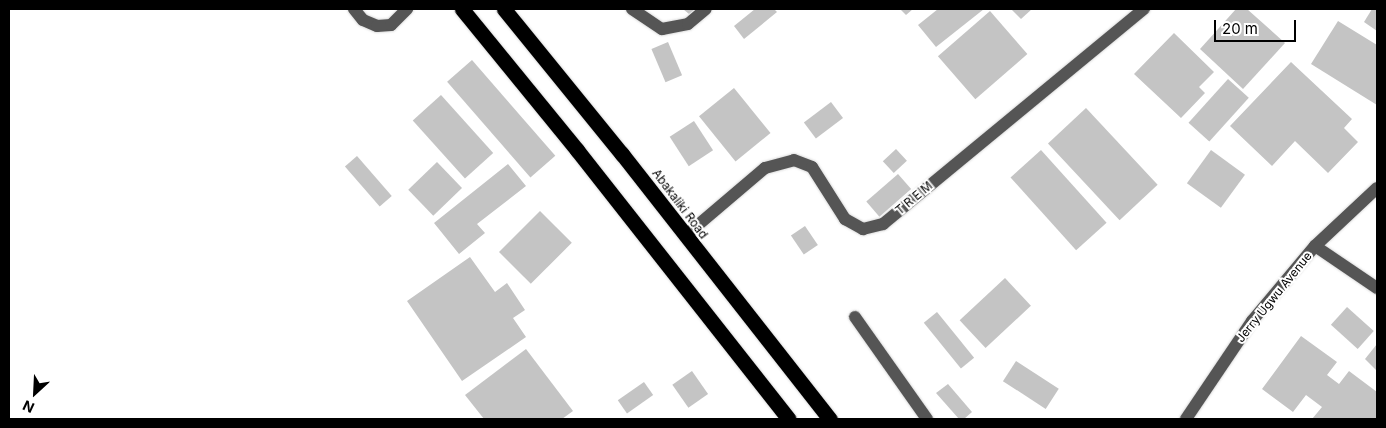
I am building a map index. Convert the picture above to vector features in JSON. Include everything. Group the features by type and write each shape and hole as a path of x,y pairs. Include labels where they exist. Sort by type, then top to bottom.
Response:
{"highway":[{"path":"462,9 577,150 789,419"},
{"name":"Abakaliki Road","path":"504,9 622,154 684,236 830,419"}],"street":[{"path":"354,9 364,20 377,26 391,25 407,9"},
{"path":"632,9 662,29 688,24 706,9"},
{"name":"T R E M","path":"684,236 765,168 794,160 812,167 845,219 863,230 883,224 1144,9"},
{"name":"Jerry Ugwu Avenue","path":"1186,419 1252,322 1316,246 1377,188"},
{"path":"1316,246 1377,288"},
{"path":"855,317 927,419"}],"building":[{"path":"683,9 695,9 689,14"},
{"path":"755,9 774,9 777,12 744,39 734,26"},
{"path":"900,9 913,9 906,15"},
{"path":"938,9 984,9 936,47 918,25"},
{"path":"1011,9 1032,9 1021,19"},
{"path":"1236,9 1247,9 1285,43 1243,89 1200,49"},
{"path":"1372,9 1377,9 1377,31 1364,22"},
{"path":"990,11 1027,54 975,99 938,56"},
{"path":"1338,21 1377,45 1377,105 1311,64"},
{"path":"1174,33 1214,72 1199,87 1205,93 1181,118 1134,74"},
{"path":"668,42 682,75 665,82 651,49"},
{"path":"472,60 555,156 530,177 447,82"},
{"path":"1291,62 1352,119 1344,128 1358,142 1328,173 1295,141 1272,166 1230,126"},
{"path":"1228,79 1249,98 1209,142 1189,123"},
{"path":"734,88 771,133 736,161 699,116"},
{"path":"441,95 493,153 465,178 413,120"},
{"path":"831,102 843,118 816,138 804,122"},
{"path":"1086,108 1158,185 1120,220 1048,143"},
{"path":"694,121 713,150 689,166 670,137"},
{"path":"896,149 907,161 894,173 883,161"},
{"path":"1041,150 1107,223 1076,250 1011,177"},
{"path":"1211,150 1245,175 1221,208 1187,183"},
{"path":"357,156 392,196 380,206 345,166"},
{"path":"437,162 462,188 433,216 408,190"},
{"path":"508,164 526,186 477,224 485,233 459,254 434,223"},
{"path":"898,174 911,189 879,217 866,202"},
{"path":"540,211 572,243 531,284 499,252"},
{"path":"805,226 818,245 804,255 791,236"},
{"path":"470,257 495,292 507,283 525,310 513,318 526,337 462,381 407,301"},
{"path":"1005,278 1031,306 986,348 960,320"},
{"path":"1347,307 1374,331 1358,349 1331,325"},
{"path":"937,312 974,358 961,369 924,323"},
{"path":"1301,336 1337,362 1327,375 1339,384 1349,371 1377,392 1377,419 1312,419 1322,407 1306,395 1293,412 1262,389"},
{"path":"1377,344 1377,371 1365,359"},
{"path":"526,349 573,411 562,419 484,419 465,395"},
{"path":"1016,361 1059,389 1046,409 1003,381"},
{"path":"692,371 708,394 688,408 672,385"},
{"path":"644,382 653,395 627,413 618,400"},
{"path":"948,384 972,412 964,419 959,419 936,393"}]}
